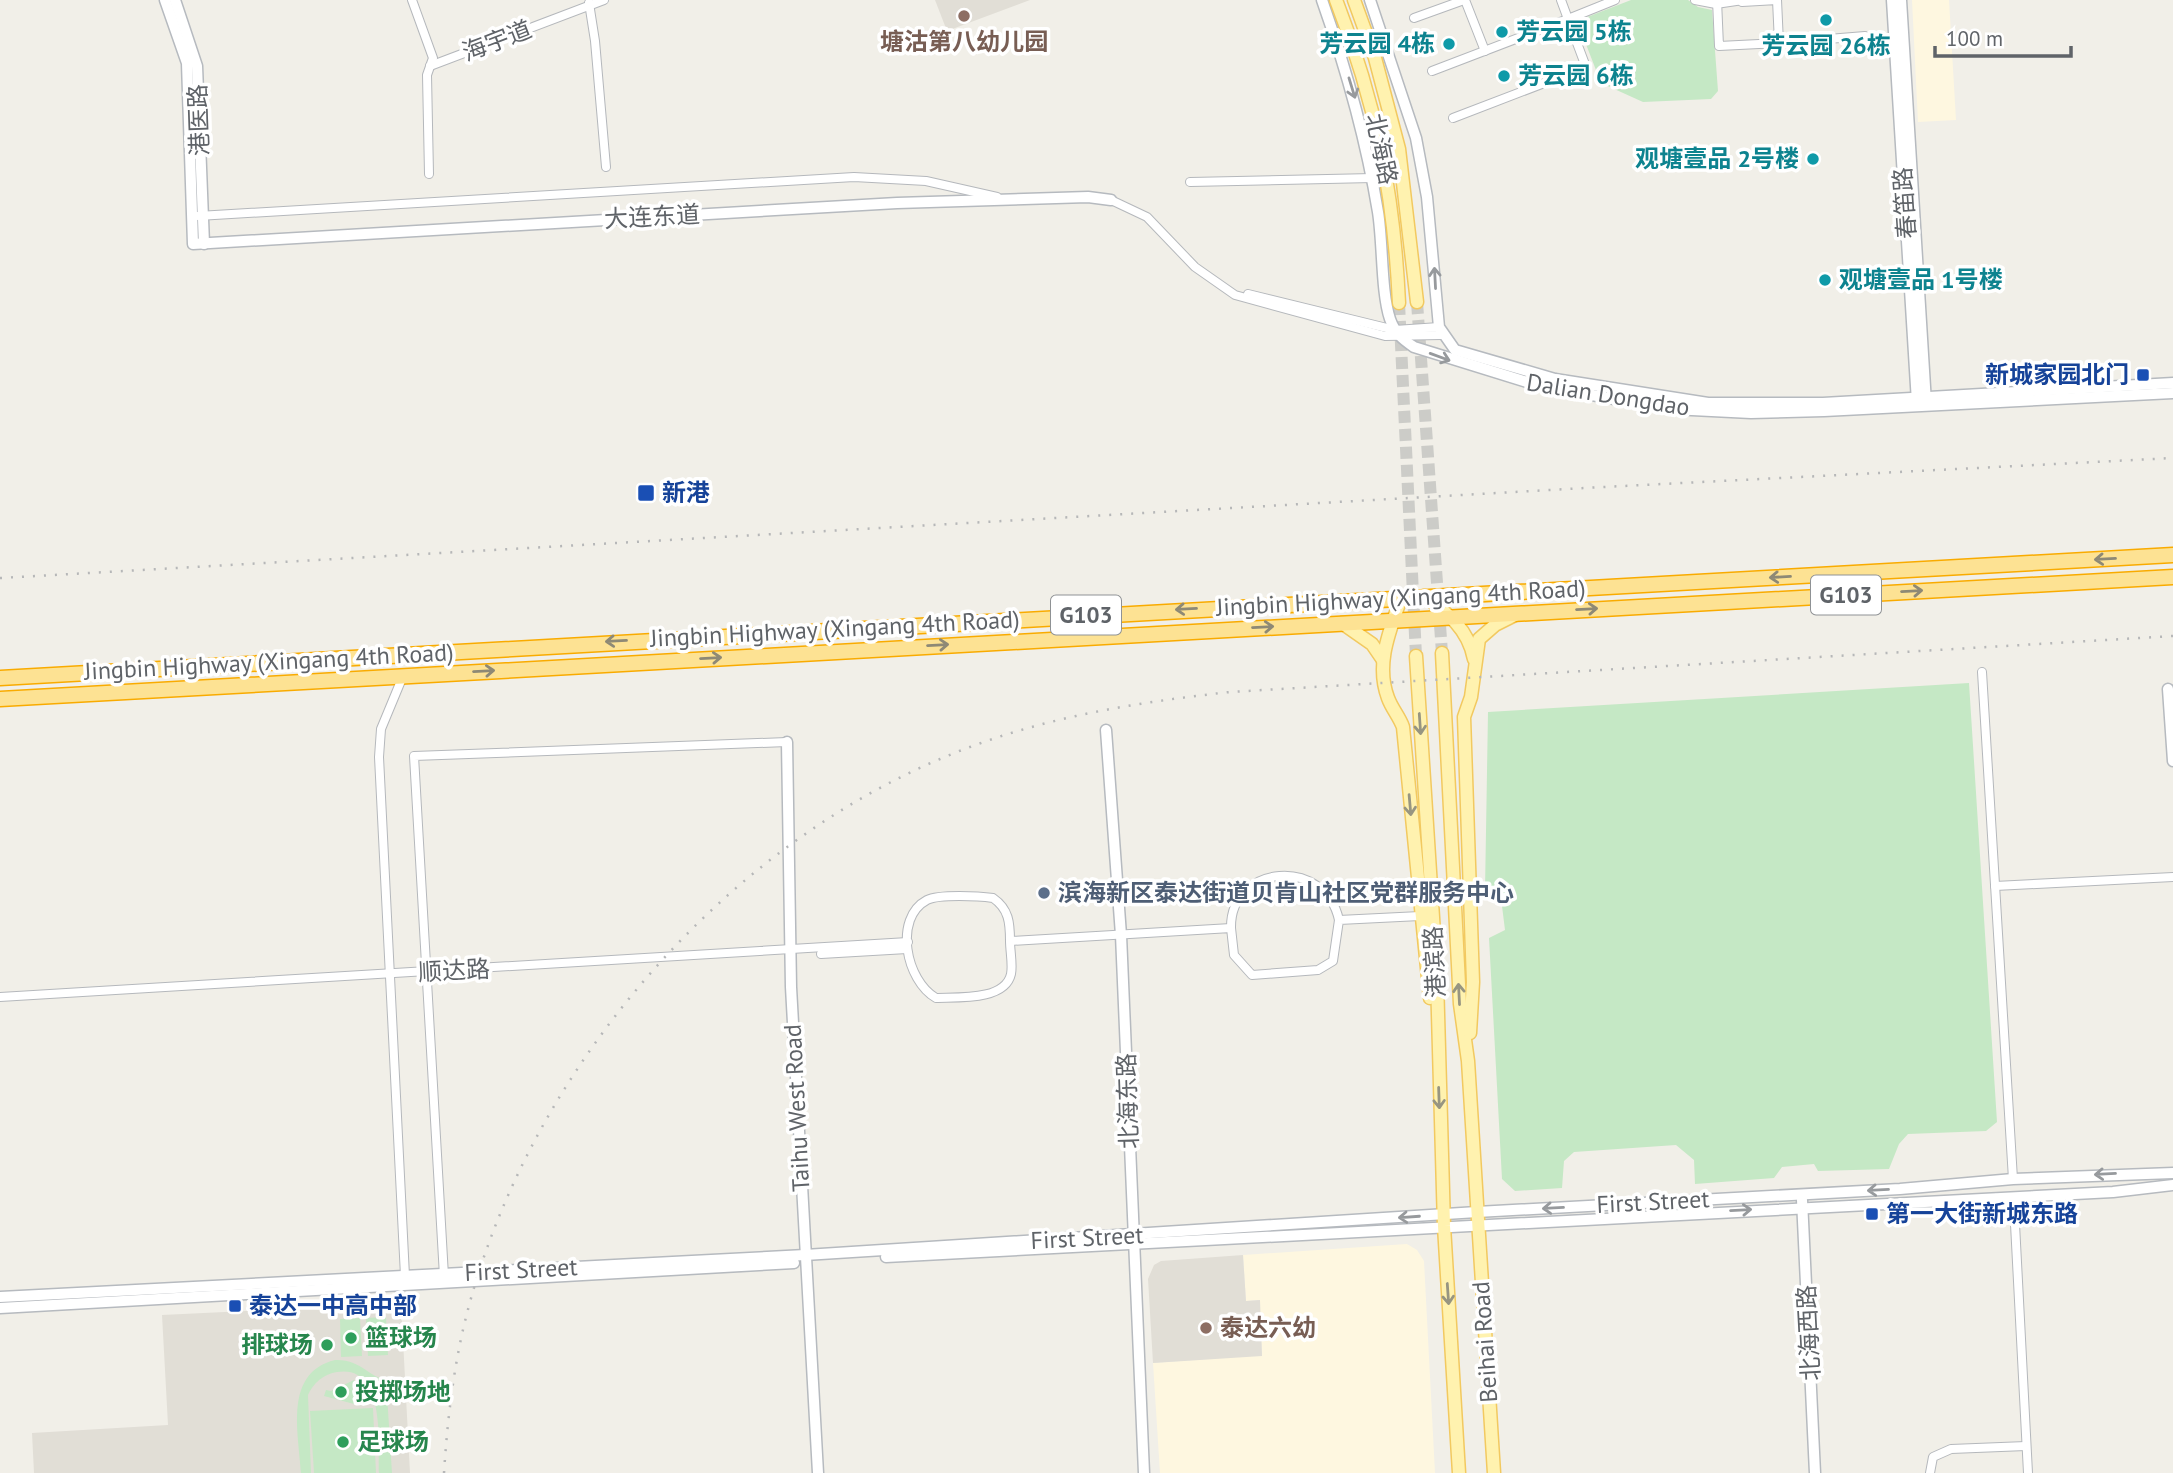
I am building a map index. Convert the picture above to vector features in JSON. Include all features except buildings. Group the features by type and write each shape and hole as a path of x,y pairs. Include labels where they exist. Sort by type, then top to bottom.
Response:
{"highway":[{"name":"Jingbin Highway (Xingang 4th Road)","path":"0,677 2173,555"},
{"name":"Jingbin Highway (Xingang 4th Road)","path":"0,699 2173,577"}],"main road":[{"name":"港医路","path":"165,0 187,63 198,216"},
{"name":"港医路","path":"175,0 197,66 199,244"},
{"path":"1322,0 1352,88 1373,178 1389,317 1397,334"},
{"name":"北海路","path":"1336,0 1361,68 1382,145 1395,233 1399,303"},
{"name":"北海路","path":"1354,0 1375,58 1399,149 1418,302"},
{"path":"1370,0 1416,138 1428,209 1440,331"},
{"name":"春笛路","path":"1892,0 1921,402"},
{"name":"春笛路","path":"1901,0 1921,402"},
{"name":"大连东道","path":"199,244 898,203 1088,197 1111,200"},
{"name":"Dalian Dongdao","path":"1440,331 1455,350 1474,358 1555,379 1651,397 1708,403 1921,402 2173,393"},
{"name":"Dalian Dongdao","path":"1397,334 1416,348 1500,376 1672,409 1751,413 2173,383"},
{"path":"1424,596 1451,616 1467,636 1475,666"},
{"path":"1401,597 1383,660 1388,699 1399,714 1403,727 1420,916 1438,1060"},
{"path":"1468,1061 1473,982 1464,716 1471,697 1479,639 1495,625 1518,613"},
{"path":"1342,623 1372,644 1383,660"},
{"path":"1441,653 1460,1004 1468,1061"},
{"name":"港滨路","path":"1416,656 1437,979 1443,1220"},
{"path":"2168,689 2173,761"},
{"name":"北海东路","path":"1106,730 1121,935 1144,1473"},
{"name":"Taihu West Road","path":"784,742 788,953 811,1473"},
{"name":"Beihai Road","path":"1468,1061 1494,1473"},
{"name":"First Street","path":"0,1308 444,1278 1477,1218 2013,1179 2173,1174"},
{"name":"First Street","path":"1477,1218 1996,1198 2173,1185"},
{"name":"北海西路","path":"1802,1194 1815,1473"},
{"name":"Beihai Road","path":"1443,1220 1459,1473"},
{"name":"Taihu West Road","path":"802,1258 818,1473"},
{"name":"First Street","path":"0,1297 405,1276 444,1278"}],"street":[{"path":"412,0 433,55 427,75 429,174"},
{"name":"海宇道","path":"431,64 604,0"},
{"path":"1414,18 1465,0 1485,51"},
{"path":"1453,118 1586,67 1561,0"},
{"path":"1432,71 1615,0"},
{"path":"1695,0 1778,0 1779,43"},
{"path":"1717,2 1719,46 1865,36"},
{"path":"591,3 606,167"},
{"path":"198,216 854,177 926,181 1010,201"},
{"path":"1190,182 1373,178"},
{"path":"1111,200 1133,203 1156,219 1207,272 1227,286 1397,334 1440,331"},
{"path":"1982,672 2013,1179"},
{"path":"403,676 382,729 379,757 405,1276"},
{"path":"444,1278 414,756 784,742"},
{"path":"1291,876 1304,877 1326,892 1336,906 1339,920 1333,961 1318,970 1252,975 1234,955 1231,929 1231,915 1239,897 1255,883 1291,876"},
{"path":"1995,887 2173,877"},
{"path":"929,898 993,898 1001,904 1010,918 1011,976 991,994 936,998 917,982 907,946 916,909 929,898"},
{"path":"1339,920 1420,916"},
{"path":"1010,941 1231,929"},
{"name":"顺达路","path":"0,999 907,946"},
{"path":"2015,1224 2022,1206 2032,1196"},
{"path":"1996,1198 2010,1212 2015,1224 2028,1473"},
{"path":"1930,1473 1933,1457 1951,1449 2026,1446"}],"shaded area":[{"name":"塘沽第八幼儿园","path":"935,0 1030,0 947,31"},
{"path":"1912,0 1949,0 1956,120 1918,122"},
{"path":"1407,1244 1417,1250 1424,1261 1435,1473 1160,1473 1153,1363 1262,1355 1259,1300 1246,1301 1243,1255"},
{"name":"泰达六幼","path":"1243,1255 1246,1301 1260,1300 1262,1356 1153,1363 1148,1279 1154,1265 1161,1261"},
{"path":"386,1304 395,1308 402,1321 410,1473 34,1473 32,1433 168,1425 162,1315"}],"green space":[{"path":"1631,0 1688,0 1698,7 1712,10 1718,91 1711,99 1643,102 1601,83 1577,21"},
{"path":"1969,683 1997,1122 1986,1131 1908,1134 1899,1144 1889,1169 1818,1171 1814,1164 1782,1167 1774,1178 1695,1184 1694,1160 1676,1145 1574,1152 1564,1161 1562,1188 1515,1191 1502,1179 1489,938 1505,930 1501,898 1485,891 1488,712"},
{"name":"篮球场","path":"386,1317 388,1355 368,1356 366,1318"},
{"name":"篮球场","path":"360,1318 362,1356 341,1357 340,1319"},
{"path":"335,1360 352,1363 386,1379 392,1473 379,1473 378,1426 372,1393 364,1380 353,1373 337,1372 320,1380 308,1395 311,1473 301,1473 297,1423 301,1391 307,1378 319,1367"},
{"name":"投掷场地","path":"354,1380 358,1392 354,1404 324,1396 326,1390 331,1391"},
{"name":"足球场","path":"373,1408 376,1473 314,1473 310,1411"}],"tunnel":[{"path":"1417,302 1442,653"},
{"path":"1399,303 1416,656"}],"railway":[{"path":"0,578 1584,488 2173,458"},
{"path":"444,1473 458,1351 489,1243 527,1155 577,1070 635,991 702,919 776,856 855,802 940,759 1010,733 1046,723 1119,707 1230,692 2173,636"}],"place":[{"name":"塘沽第八幼儿园","path":"964,16"},
{"name":"芳云园 26栋","path":"1826,20"},
{"name":"芳云园 5栋","path":"1502,32"},
{"name":"芳云园 4栋","path":"1449,44"},
{"name":"芳云园 6栋","path":"1504,76"},
{"name":"观塘壹品 2号楼","path":"1813,159"},
{"name":"观塘壹品 1号楼","path":"1825,280"},
{"name":"新城家园北门","path":"2143,375"},
{"name":"新港","path":"646,493"},
{"name":"滨海新区泰达街道贝肯山社区党群服务中心","path":"1044,893"},
{"name":"第一大街新城东路","path":"1872,1214"},
{"name":"泰达一中高中部","path":"235,1306"},
{"name":"泰达六幼","path":"1206,1328"},
{"name":"篮球场","path":"351,1338"},
{"name":"排球场","path":"327,1345"},
{"name":"投掷场地","path":"341,1392"},
{"name":"足球场","path":"343,1442"}]}
